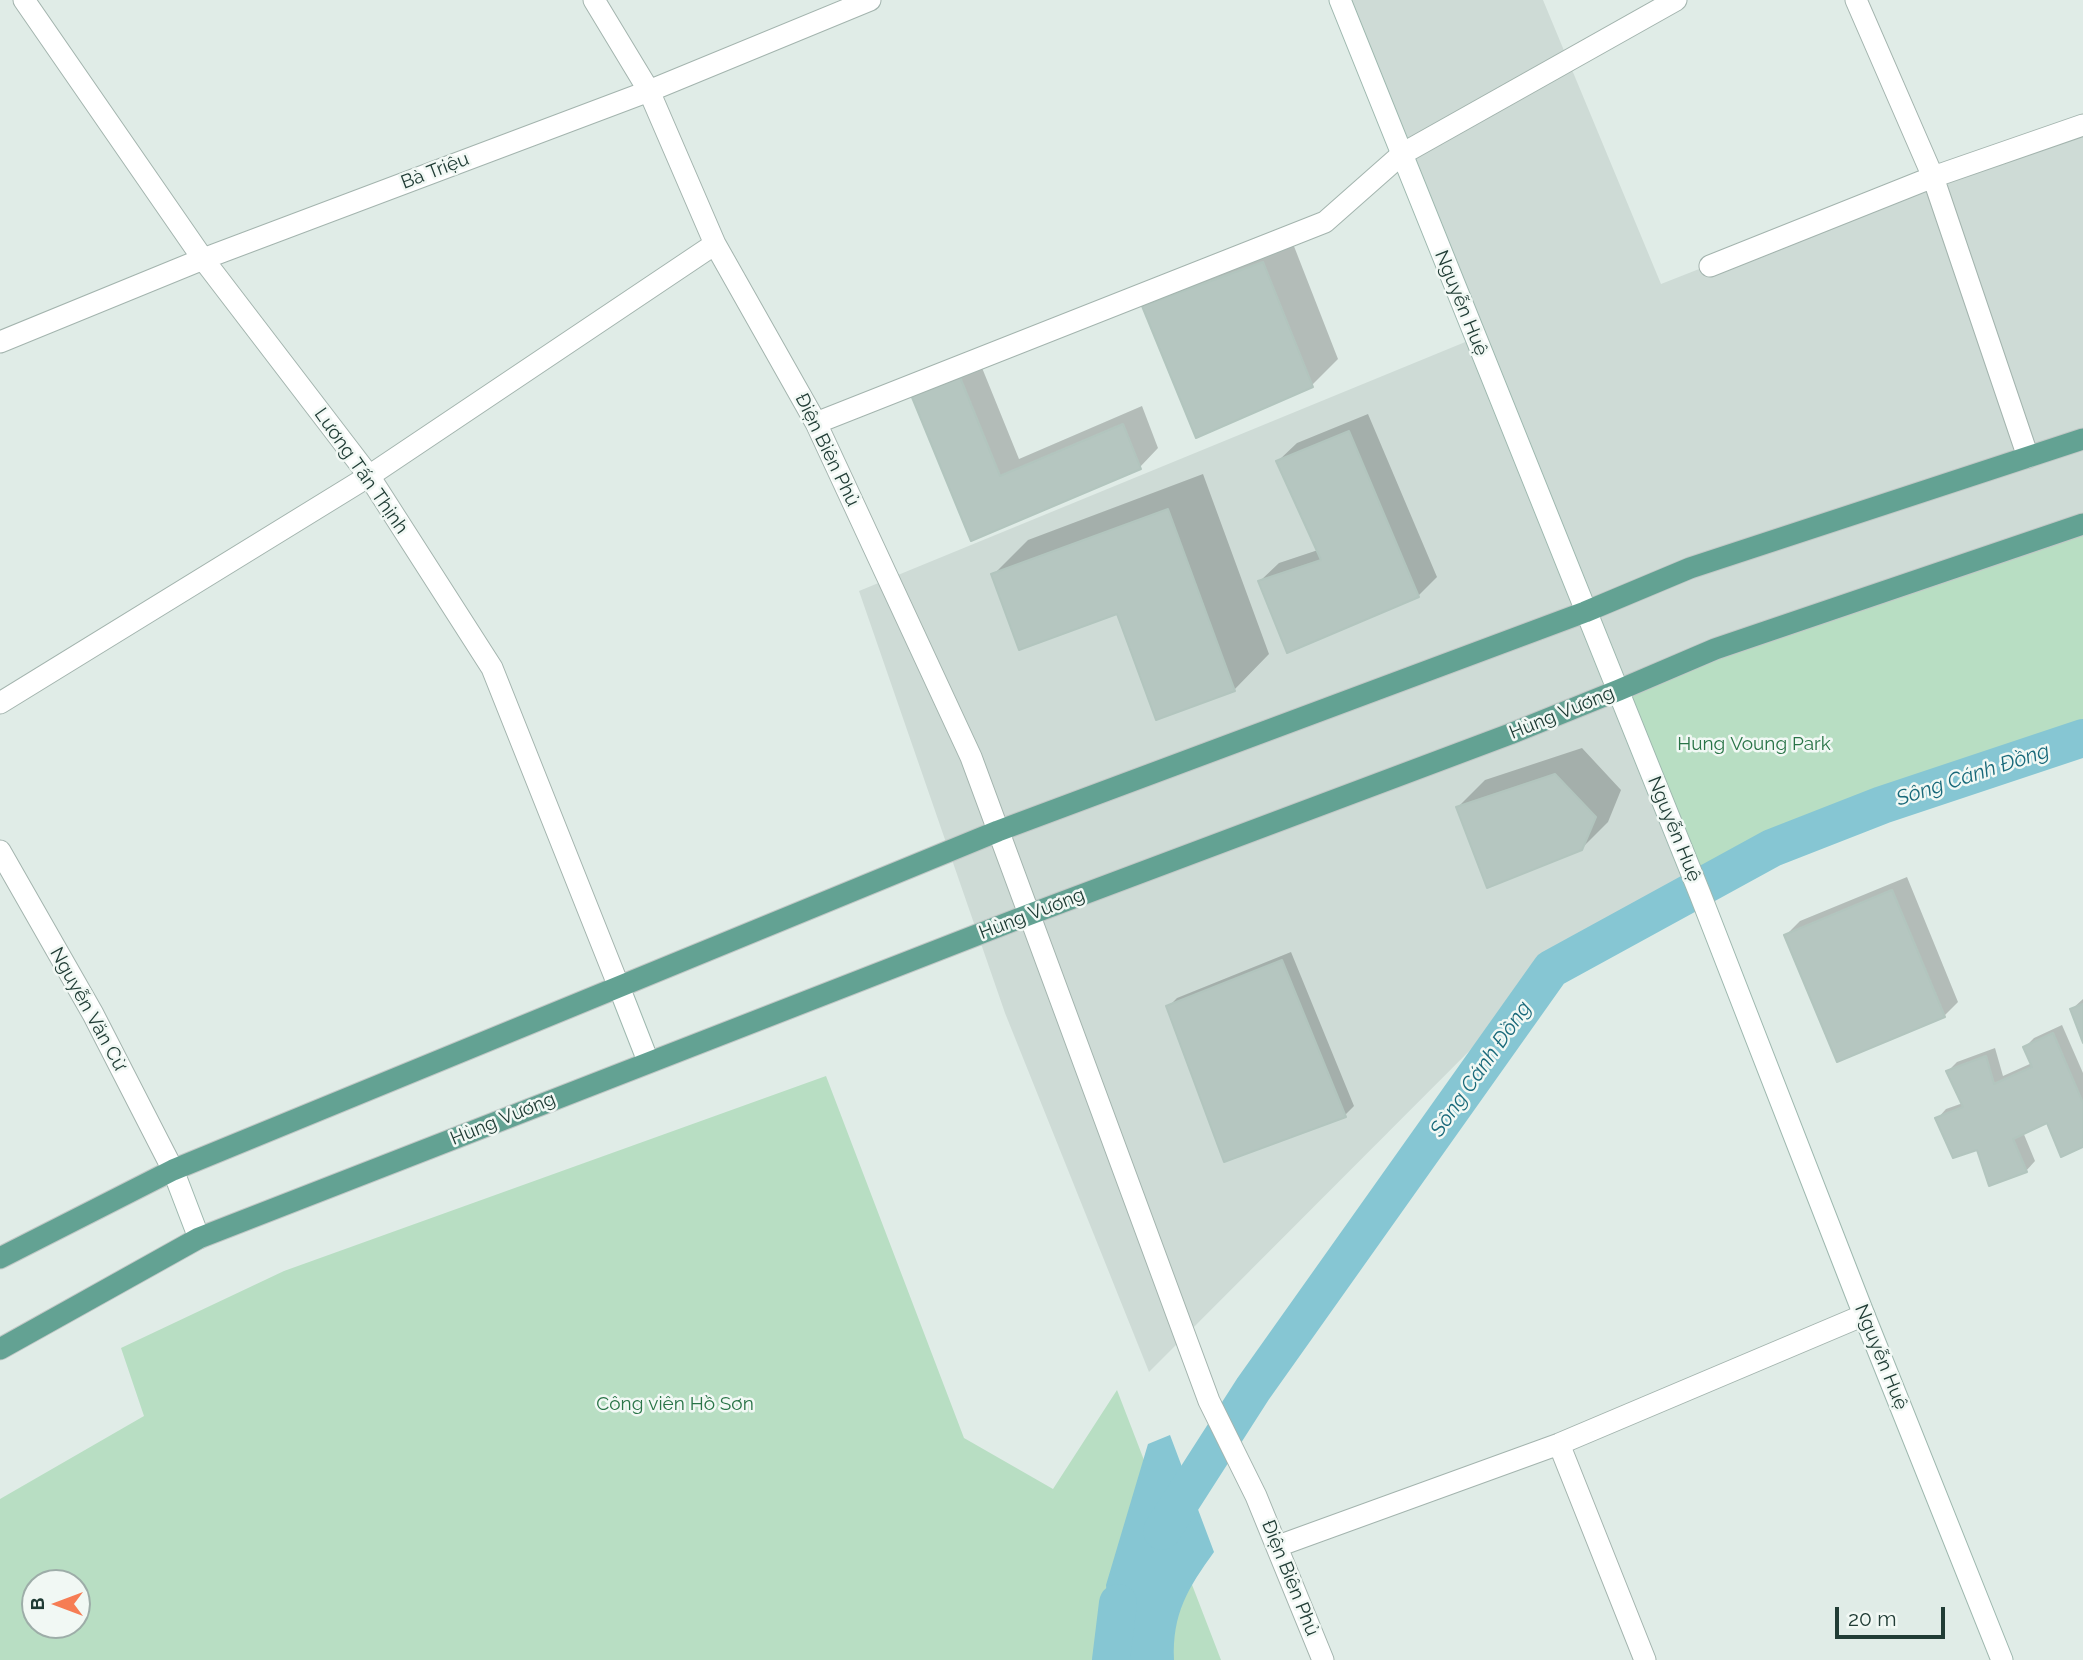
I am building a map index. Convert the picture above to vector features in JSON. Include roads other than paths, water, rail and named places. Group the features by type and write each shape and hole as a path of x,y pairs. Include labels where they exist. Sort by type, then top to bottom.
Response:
{"main road":[{"path":"0,1258 173,1170 998,831 1585,611 1690,568 2083,439"},
{"name":"Hùng Vương","path":"0,1349 199,1238 648,1061 1619,691 1715,649 2083,524"}],"street":[{"name":"Lương Tấn Thịnh","path":"24,0 203,259 369,476 492,668 648,1061"},
{"name":"Điện Biên Phủ","path":"594,0 649,90 715,244 817,423 971,757 1209,1401 1256,1496 1323,1660"},
{"name":"Bà Triệu","path":"0,342 203,259 649,90 829,8 870,0"},
{"name":"Nguyễn Huệ","path":"1340,0 1732,973 1864,1315 2002,1660"},
{"path":"817,423 1325,222 1402,154 1676,0"},
{"path":"1856,0 1933,177 2028,457"},
{"path":"1710,266 1933,177 2083,125"},
{"path":"0,704 369,476 715,244"},
{"name":"Nguyễn Văn Cừ","path":"0,851 93,1014 173,1170 199,1238"},
{"path":"1278,1546 1559,1444 1864,1315"},
{"path":"1559,1444 1644,1660"}],"water":[{"path":"1170,1435 1214,1552 1189,1590 1179,1615 1174,1660 1112,1660 1106,1585 1148,1444"}],"waterway":[{"name":"Sông Cánh Đồng","path":"1162,1531 1253,1389 1551,969 1772,848 1882,805 2083,738"},
{"name":"Sông Cánh Đồng","path":"1111,1660 1118,1603"}],"park label":[{"name":"Hung Voung Park","path":"1754,744"},
{"name":"Công viên Hồ Sơn","path":"675,1404"}]}
